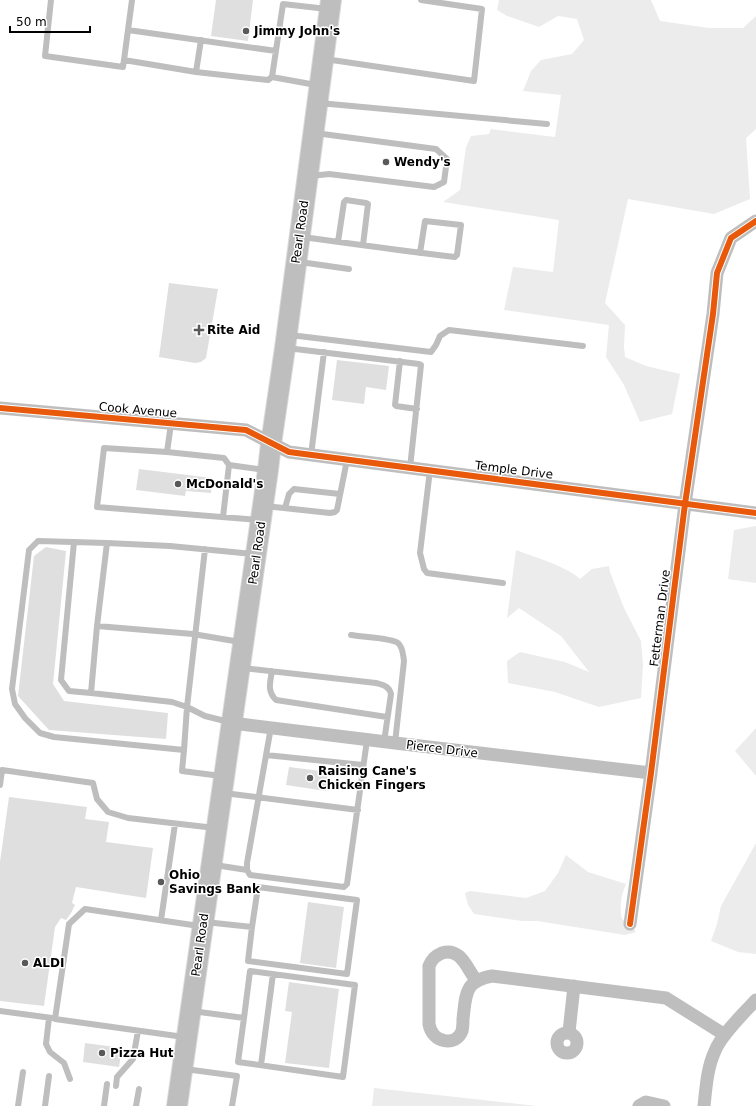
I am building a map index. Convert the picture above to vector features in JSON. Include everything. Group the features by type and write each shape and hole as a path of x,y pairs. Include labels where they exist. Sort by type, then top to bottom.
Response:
{"main road":[{"name":"Pearl Road","path":"177,1106 244,643 331,5"}],"street":[{"name":"Fetterman Drive","path":"630,924 651,773 685,504 718,273 731,238 756,221"},
{"name":"Cook Avenue","path":"0,408 246,430 271,444"},
{"name":"Temple Drive","path":"271,444 289,452 756,513"},
{"name":"Pierce Drive","path":"232,723 651,773"},
{"path":"476,980 470,973 464,960 458,955 446,952 436,956 432,960 429,966 429,1024 432,1033 436,1038 442,1041 452,1040 460,1034 462,1031 465,996 469,988 476,980 482,977 492,976 666,998 725,1035"},
{"path":"569,1032 574,986"},
{"path":"704,1106 708,1075 715,1050 725,1035 756,1000"},
{"path":"639,1106 646,1102 664,1106"}],"lane":[{"path":"51,0 45,56 123,67 132,0"},
{"path":"324,59 474,81 482,9 421,0"},
{"path":"272,77 283,2 331,5"},
{"path":"128,30 276,51"},
{"path":"196,72 201,40"},
{"path":"124,60 196,72 268,80 272,77 319,94 547,124"},
{"path":"308,176 330,174 434,187 444,182 447,159 436,149 314,133"},
{"path":"338,242 344,202 346,200 366,202 368,204 363,245"},
{"path":"300,237 420,253 456,257 461,225 425,220 420,253"},
{"path":"296,262 349,269"},
{"path":"286,341 431,352 440,336 448,330 583,346"},
{"path":"286,341 324,352 421,365 410,468"},
{"path":"311,455 324,352"},
{"path":"400,362 395,405 417,409"},
{"path":"167,452 171,424"},
{"path":"223,517 229,465 224,458 167,452 104,448 97,507 223,517 262,513 285,508 330,513 335,512 337,510 347,460"},
{"path":"229,465 268,470"},
{"path":"430,470 420,553 424,569 427,573 503,583"},
{"path":"285,508 289,494 294,490 340,494"},
{"path":"184,750 54,737 40,733 24,718 15,704 12,689 30,550 38,541 170,546 256,554"},
{"path":"74,542 61,680 69,691 172,702 187,707 205,716 232,723"},
{"path":"90,694 107,543"},
{"path":"205,549 187,707 182,771 259,798 358,810"},
{"path":"97,626 196,634 244,643"},
{"path":"351,635 390,640 398,643 401,647 404,661 389,742"},
{"path":"240,668 376,683 385,686 390,690 391,694 388,717 389,742"},
{"path":"272,671 270,689 273,697 281,702 388,717"},
{"path":"271,727 247,870 250,875 344,887 349,881 366,740"},
{"path":"266,755 363,765"},
{"path":"0,785 2,770 93,783 97,799 108,812 128,818 217,828"},
{"path":"161,920 175,824"},
{"path":"212,865 247,870"},
{"path":"258,887 357,900 348,974 248,960 252,927 258,887"},
{"path":"70,1079 64,1063 50,1052 46,1044 69,924 85,909 161,920 252,927"},
{"path":"250,971 273,974 356,985 343,1077 238,1062 250,971"},
{"path":"261,1065 273,974"},
{"path":"0,1011 187,1037"},
{"path":"191,1011 244,1018"},
{"path":"116,1086 117,1076 133,1059 138,1031"},
{"path":"183,1068 237,1076 232,1106"},
{"path":"18,1106 22,1072"},
{"path":"45,1106 49,1076"},
{"path":"104,1106 107,1084"},
{"path":"136,1106 138,1089"}],"shaded area":[{"path":"499,0 651,0 660,21 709,28 743,28 756,16 756,129 746,138 750,199 714,214 628,199 605,303 625,325 625,357 646,366 680,374 672,414 640,422 624,385 606,357 609,325 504,310 513,267 553,272 559,220 443,202 460,190 466,147 471,136 489,134 491,129 555,137 561,95 523,91 531,71 541,60 572,54 584,40 577,19 558,16 539,27 507,16 497,10"},
{"path":"756,526 756,583 728,579 734,530"},
{"path":"516,550 567,570 580,579 592,569 609,566 624,608 641,641 643,665 641,698 599,707 555,692 508,683 507,661 520,652 565,662 589,672 561,636 519,608 507,618"},
{"path":"756,728 756,776 735,751"},
{"path":"756,843 756,954 738,952 711,941 721,906"},
{"path":"566,855 588,872 626,884 621,901 622,919 630,924 636,932 625,935 537,921 522,921 474,914 468,905 465,893 470,891 526,898 545,891 558,873"},
{"path":"374,1088 537,1106 372,1106"}],"building":[{"path":"216,0 253,0 248,41 211,36"},
{"path":"169,283 218,289 206,358 201,362 195,363 159,357"},
{"path":"337,360 389,366 386,390 366,387 364,404 332,400"},
{"path":"139,469 212,478 211,493 186,491 185,496 136,490"},
{"path":"46,547 66,551 53,684 64,701 168,713 166,739 49,730 18,696 34,556"},
{"name":"Raising Cane's Chicken Fingers","path":"289,767 328,772 326,791 286,785"},
{"path":"9,797 87,807 85,819 109,822 106,842 153,848 146,898 76,887 72,903 75,905 71,913 66,920 61,918 55,927 44,1006 0,1001 0,862"},
{"path":"308,902 344,907 336,968 300,963"},
{"path":"289,982 339,989 329,1068 285,1063 292,1012 285,1011"},
{"path":"85,1043 122,1048 119,1067 83,1062"}],"cycle path":[{"path":"630,924 651,773 685,504 713,314 717,273 731,238 756,221"},
{"path":"0,408 246,430 289,452 756,513"}],"place":[{"name":"Jimmy John's","path":"246,31"},
{"name":"Wendy's","path":"386,162"},
{"name":"Rite Aid","path":"199,330"},
{"name":"McDonald's","path":"178,484"},
{"name":"Raising Cane's Chicken Fingers","path":"310,778"},
{"name":"Ohio Savings Bank","path":"161,882"},
{"name":"ALDI","path":"25,963"},
{"name":"Pizza Hut","path":"102,1053"}]}
